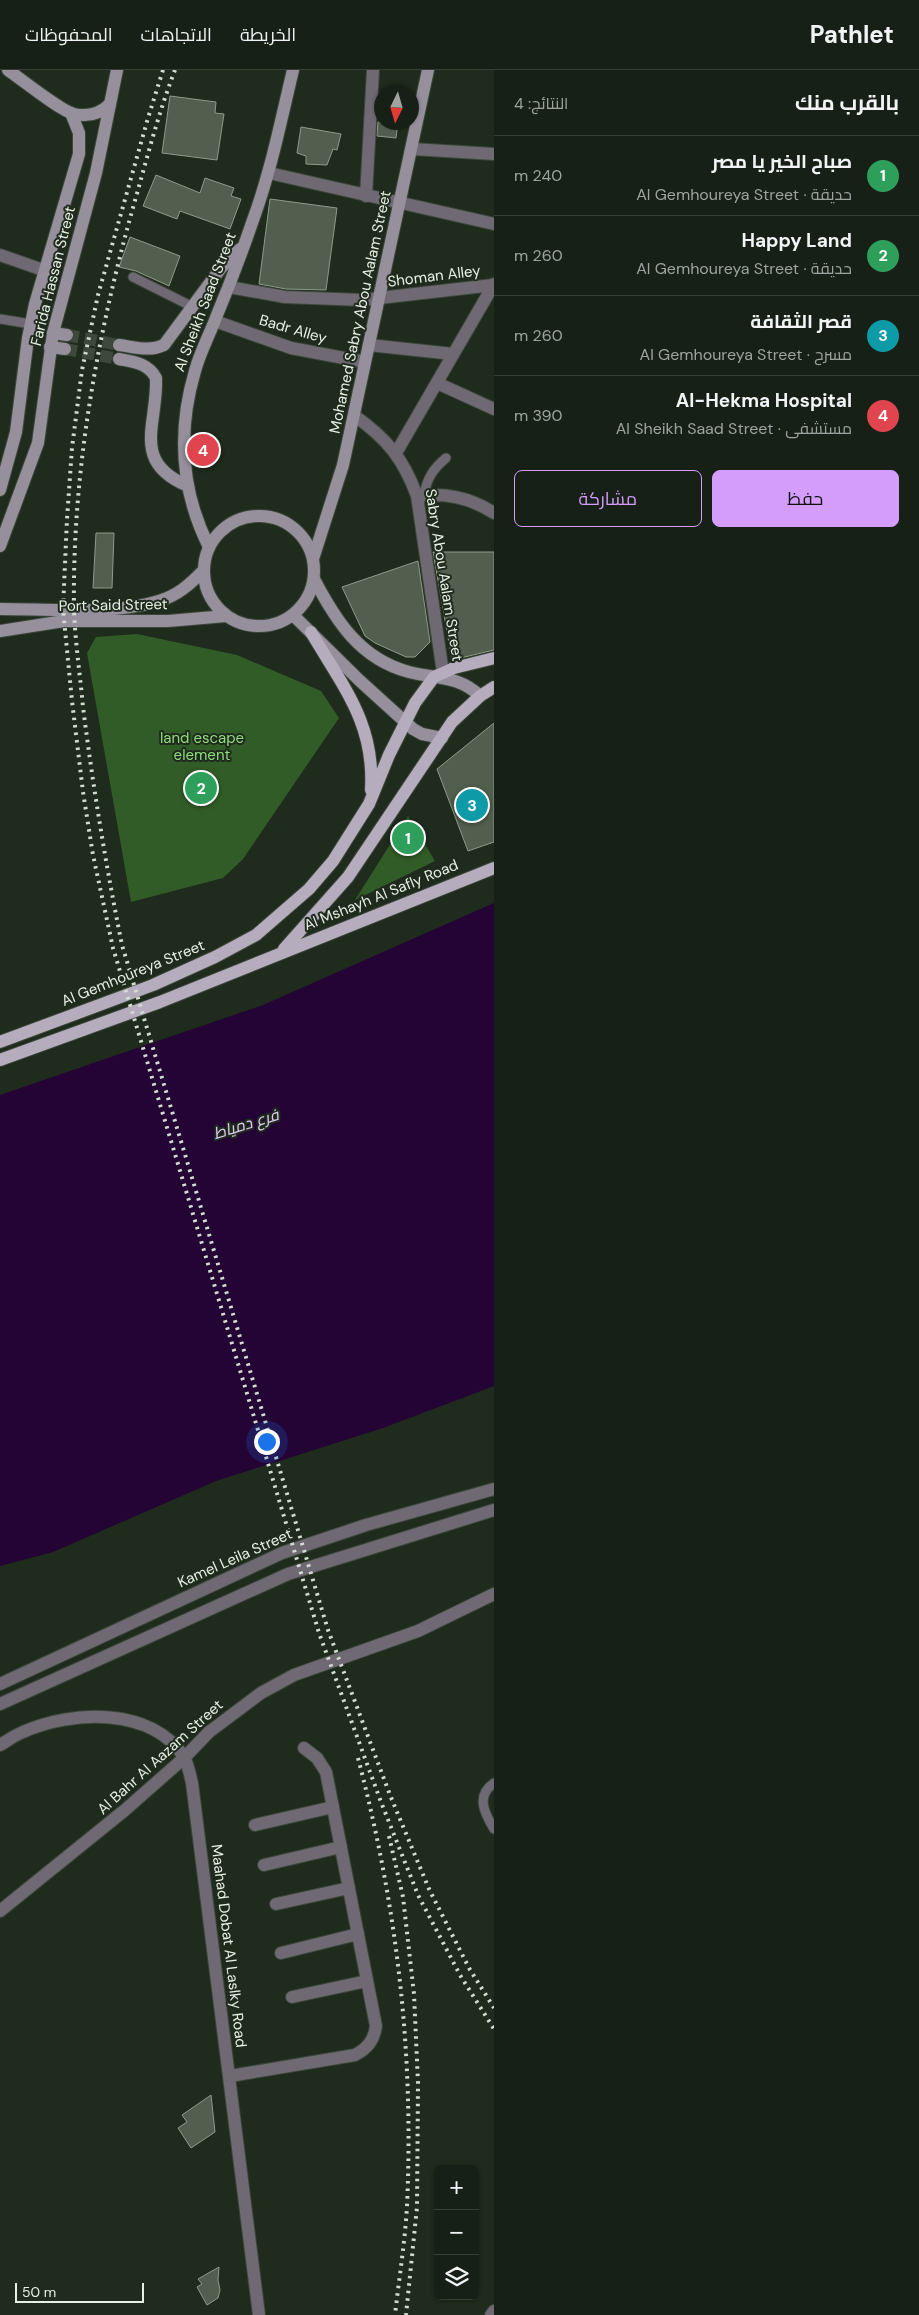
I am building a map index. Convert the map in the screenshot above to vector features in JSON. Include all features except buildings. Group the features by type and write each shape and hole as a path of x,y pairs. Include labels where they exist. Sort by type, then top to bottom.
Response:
{"main road":[{"path":"8,70 71,113 93,114 103,110 110,104"},
{"name":"Farida Hassan Street","path":"0,546 38,443 50,347 96,173 117,70"},
{"name":"Al Sheikh Saad Street","path":"209,547 198,525 190,502 184,450 188,397 195,371 244,245 269,173 293,70"},
{"name":"Mohamed Sabry Abou Aalam Street","path":"313,559 333,501 354,416 428,70"},
{"name":"Farida Hassan Street","path":"0,490 16,432 31,324 79,154 80,133 71,113"},
{"path":"119,345 146,349 164,345 221,268 244,245"},
{"path":"53,333 67,336"},
{"path":"50,347 65,349"},
{"path":"119,358 144,365 152,370 156,378 150,439 152,455 161,469 173,480 188,486"},
{"path":"265,516 282,521 296,530 306,543 313,559 314,579 306,598 293,614 277,623 260,626 242,624 226,616 214,603 206,588 204,570 209,547 219,533 232,523 248,517 265,516"},
{"name":"Port Said Street","path":"0,609 94,609 149,604 176,593 204,570"},
{"path":"314,579 336,617 364,651 393,666 459,681 470,686 480,696"},
{"path":"293,614 359,680 406,721 422,734 442,738"},
{"name":"Port Said Street","path":"0,630 64,621 158,621 226,616"},
{"path":"311,632 352,699 366,730 372,775 369,804"},
{"path":"438,675 454,668 494,658"},
{"name":"Al Gemhoureya Street","path":"0,1042 154,985 215,957 256,935 310,889 332,861 369,804 415,703 438,675"},
{"path":"0,1060 160,1002 281,952 348,877 452,722 480,696 494,687"},
{"name":"Al Mshayh Al Safly Road","path":"281,952 494,868"}],"street":[{"path":"366,196 374,70"},
{"path":"412,149 494,154"},
{"path":"269,173 494,224"},
{"path":"0,255 46,272"},
{"path":"396,453 494,284"},
{"name":"Shoman Alley","path":"228,287 285,297 380,299 494,284"},
{"name":"Badr Alley","path":"215,321 291,348 365,362"},
{"path":"369,345 452,354"},
{"path":"437,383 494,409"},
{"name":"Sabry Abou Aalam Street","path":"354,416 377,432 396,453 420,496 438,675"},
{"path":"420,496 453,496 469,499 494,513"},
{"name":"Kamel Leila Street","path":"0,1684 282,1552 366,1524 494,1489"},
{"path":"0,1704 288,1574 494,1510"},
{"name":"Al Bahr Al Aazam Street","path":"0,1911 68,1858 184,1758 209,1732 261,1693 280,1682 418,1631 494,1594"},
{"name":"Maahad Dobat Al Laslky Road","path":"0,1745 23,1732 71,1718 108,1718 141,1723 165,1735 184,1758 192,1782 260,2315"},
{"path":"230,2076 355,2055 364,2050 374,2035 376,2026 326,1772 317,1758 304,1748"},
{"path":"255,1825 333,1807"},
{"path":"264,1865 341,1847"},
{"path":"276,1904 349,1888"},
{"path":"281,1953 358,1934"},
{"path":"292,1997 367,1981"},
{"path":"491,2315 494,2311"}],"lane":[{"path":"133,277 193,307"},
{"path":"0,319 31,324"},
{"path":"420,496 434,468 446,458"},
{"path":"494,1783 486,1791 483,1799 486,1814 494,1829"}],"green space":[{"name":"land escape element","path":"137,634 237,655 321,691 339,718 243,859 223,878 131,902 87,653 96,637"},
{"path":"408,816 435,861 355,900"}],"water":[{"name":"فرع دمياط","path":"494,903 494,1386 383,1428 216,1481 53,1552 0,1566 0,1095 263,1005"}],"tunnel":[{"path":"67,335 119,345"},
{"path":"65,349 119,359"}],"railway":[{"path":"163,70 98,295 82,370 72,448 63,609 83,792 93,855 113,948 319,1633 381,1802 418,1895 460,1975 494,2029"},
{"path":"175,70 151,145 111,292 100,344 83,450 78,503 74,609 83,707 100,826 122,945 328,1630 390,1795 429,1889 469,1968 494,2008"},
{"path":"358,1758 383,1869 400,1980 405,2036 409,2149 407,2206 395,2315"},
{"path":"389,1836 403,1897 414,1994 418,2083 417,2207 406,2315"}],"place":[{"name":"Al-Hekma Hospital","path":"203,450"},
{"name":"Happy Land","path":"201,788"},
{"name":"قصر الثقافة","path":"472,805"},
{"name":"صباح الخير يا مصر","path":"408,838"}]}
